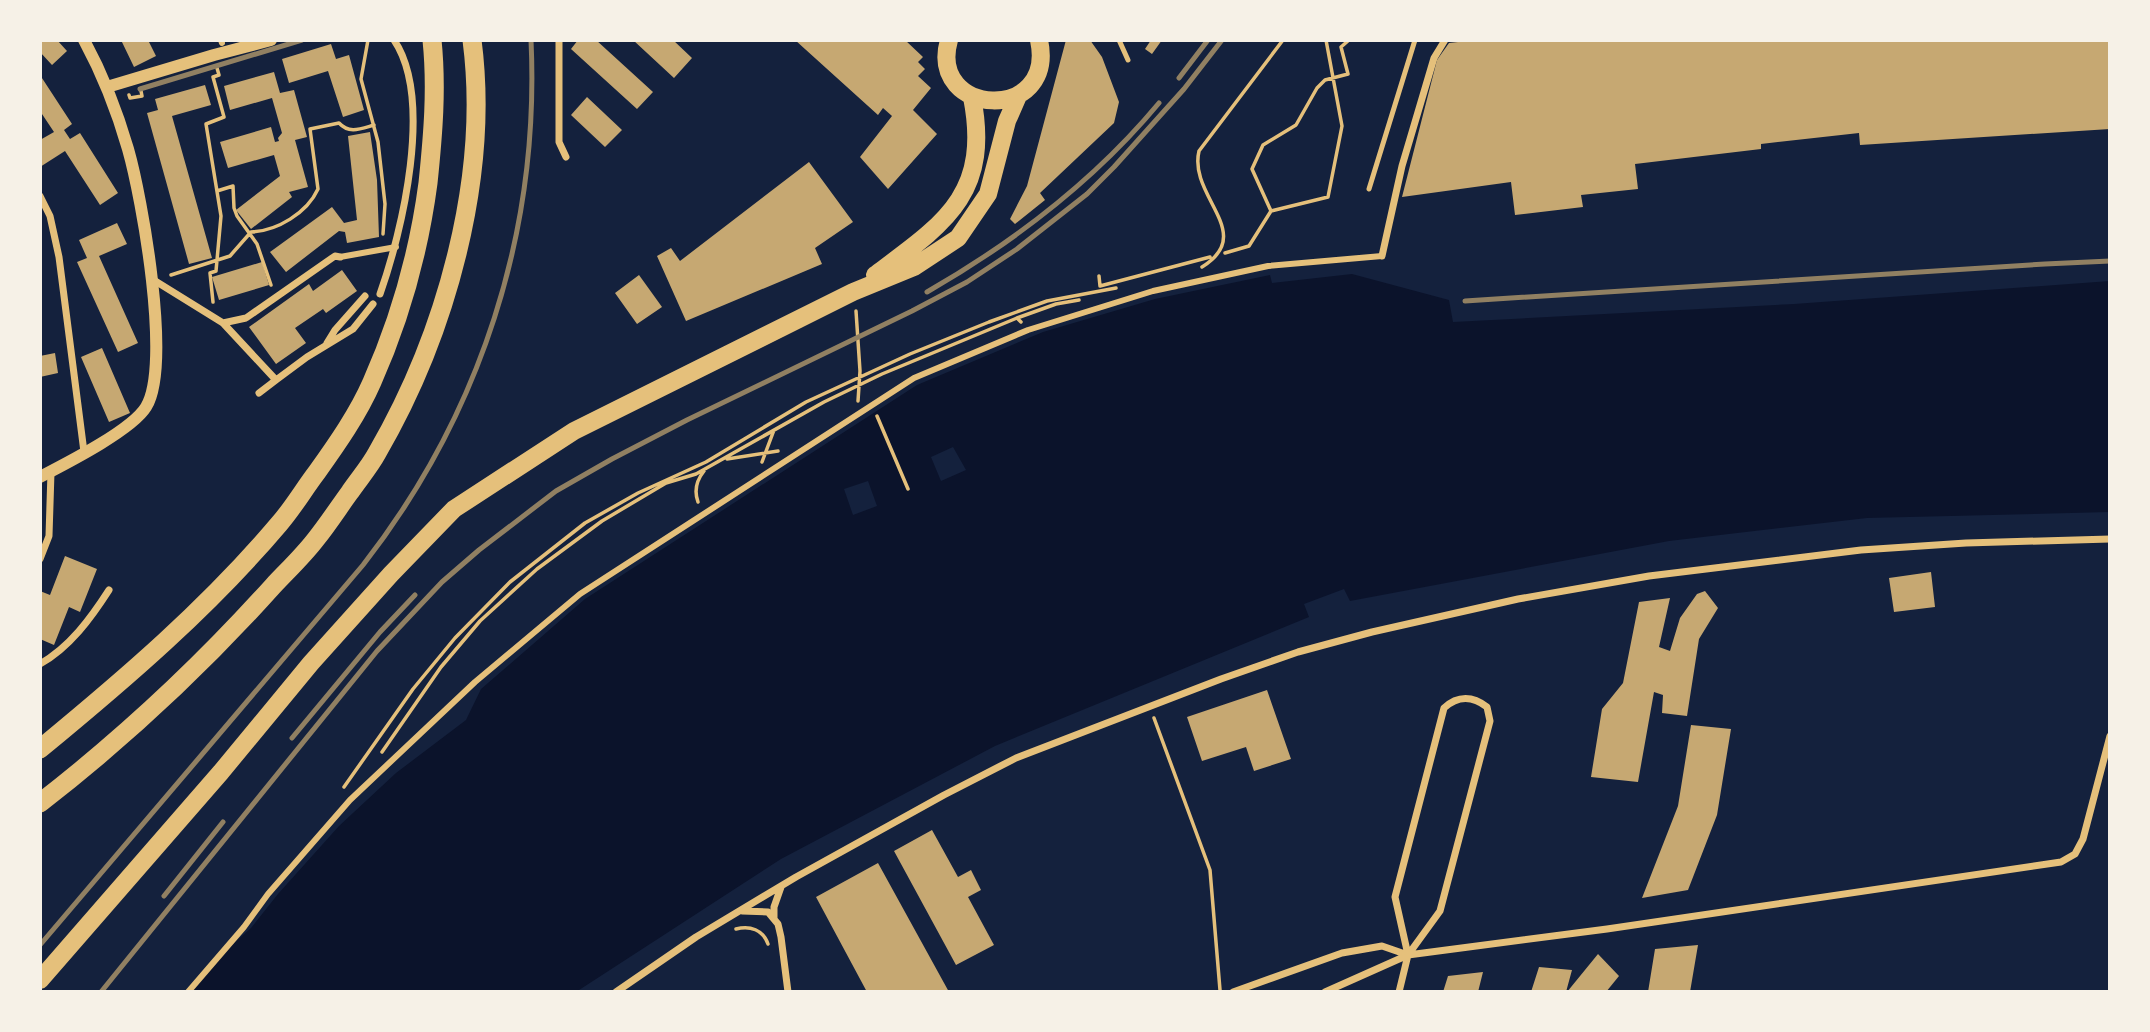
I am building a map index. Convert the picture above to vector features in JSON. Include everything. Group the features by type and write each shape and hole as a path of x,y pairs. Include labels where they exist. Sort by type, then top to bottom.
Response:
{"highway":[{"path":"40,749 138,667 208,601 281,523 340,439 371,383 411,274 424,216 433,136 435,69 432,40"},
{"path":"40,803 81,772 229,635 314,541 376,454 406,397 430,342 450,284 464,225 473,144 476,70 472,40"}],"main road":[{"path":"949,40 947,64 961,89 972,97 1003,102 1018,96 1030,86 1038,73 1041,57 1039,40"},
{"path":"40,980 320,653 391,573 454,509 574,431 853,292 914,267 958,238 988,194 1007,121 1018,96"},
{"path":"853,292 945,220 964,192 973,168 976,129 972,97"}],"street":[{"path":"40,559 49,536 46,474 139,418 148,403 156,357 151,279 140,198 128,149 107,88 84,40"},
{"path":"107,88 271,40"},
{"path":"380,294 396,247 412,147 411,89 407,68 394,40"},
{"path":"559,40 559,142 566,157"},
{"path":"188,992 350,800 475,681 580,594 914,378 1028,330 1153,292 1255,269 1382,256 1409,142 1434,58 1445,40"},
{"path":"40,196 50,216 60,257 84,452"},
{"path":"223,323 246,318 335,256 396,247"},
{"path":"151,279 223,323 276,380"},
{"path":"325,346 335,330 365,296"},
{"path":"259,393 353,329 373,304"},
{"path":"616,992 696,937 781,886 932,801 1016,758 1298,652 1518,599 1636,578 1849,551 1966,543 2110,539"},
{"path":"40,664 53,657 91,618 109,590"},
{"path":"1399,992 1408,955 1440,911 1490,721 1488,707 1477,699 1451,702 1444,708 1395,897 1408,955"},
{"path":"1325,992 1408,955 1632,926 2060,862 2075,854 2083,839 2110,736"},
{"path":"774,918 774,907 781,886"},
{"path":"738,912 768,912 778,924 788,992"},
{"path":"1233,992 1342,953 1382,946 1408,955"}],"lane":[{"path":"1119,40 1128,60"},
{"path":"1369,189 1415,40"}],"path":[{"path":"368,40 361,79 378,142 385,204 381,248"},
{"path":"1199,267 1218,255 1224,239 1223,228 1200,181 1196,163 1199,151 1283,40"},
{"path":"1225,253 1249,246 1271,211 1328,197 1342,126 1326,40"},
{"path":"1271,211 1252,169 1263,145 1296,125 1317,88 1325,80 1348,74 1341,47 1349,40"},
{"path":"213,302 210,273 216,271 220,216 206,124 224,117 213,77 219,75 216,66"},
{"path":"171,275 230,256 251,232 262,232 282,224 308,204 318,189 310,129 339,123 350,130 373,125"},
{"path":"217,191 233,186 237,216 257,244 271,285"},
{"path":"1098,276 1100,286 1210,257"},
{"path":"989,322 1047,301 1118,288"},
{"path":"853,292 860,371 855,413"},
{"path":"379,755 441,667 480,621 537,569 602,521 666,483 696,474 824,402 883,374 1056,304 1102,296"},
{"path":"1017,318 1028,330"},
{"path":"872,405 908,489"},
{"path":"697,500 695,489 703,472 728,459 787,449"},
{"path":"1150,706 1210,870 1220,992"},
{"path":"734,929 746,926 757,930 765,936 768,944"}],"water":[{"path":"1352,274 1449,300 1453,322 1794,304 2110,281 2110,512 1867,518 1669,541 1350,601 1344,589 1304,604 1309,617 995,746 781,859 576,992 188,992 214,961 251,928 339,826 396,773 466,720 481,689 585,599 917,385 1043,332 1155,299 1270,275 1272,283"}],"pier":[{"path":"953,447 966,470 941,481 931,457"},
{"path":"868,481 877,506 853,515 844,489"}],"building":[{"path":"40,40 57,40 67,51 52,65 40,52"},
{"path":"121,40 148,40 156,56 134,67"},
{"path":"578,40 596,40 653,92 637,109 571,49"},
{"path":"633,40 673,40 692,58 674,78"},
{"path":"795,40 905,40 923,57 918,62 925,69 918,76 931,88 913,110 937,134 888,189 860,157 892,116 883,108 878,115"},
{"path":"1066,40 1090,40 1102,57 1119,102 1114,123 1040,193 1045,200 1015,224 1010,219 1027,186"},
{"path":"1151,40 1162,40 1152,54 1145,49"},
{"path":"1476,40 2110,40 2110,129 1860,145 1859,133 1761,144 1761,149 1635,164 1638,189 1581,195 1583,207 1515,215 1511,182 1402,197 1437,60 1449,43"},
{"path":"331,44 336,59 349,55 364,110 343,117 328,71 289,83 282,59"},
{"path":"274,72 280,93 294,90 307,137 295,140 308,187 289,192 292,197 251,229 236,210 280,176 274,155 228,168 220,142 271,127 275,142 279,141 282,133 272,98 230,110 224,86"},
{"path":"40,75 72,124 64,130 70,139 80,133 118,193 100,205 65,151 40,167 40,140 54,132 40,111"},
{"path":"205,85 211,105 172,116 212,258 189,264 147,113 158,110 155,99"},
{"path":"587,97 622,130 605,147 571,115"},
{"path":"370,132 377,180 379,237 347,243 345,232 339,231 286,272 270,252 332,207 344,223 357,220 348,136"},
{"path":"809,162 853,222 815,248 822,264 686,321 657,256 671,248 680,261"},
{"path":"117,223 127,244 99,256 138,343 118,352 77,262 87,258 79,240"},
{"path":"262,262 269,285 219,300 212,277"},
{"path":"342,270 357,291 326,313 323,309 295,328 306,343 276,364 249,327 309,284 313,291"},
{"path":"639,275 662,307 637,324 615,293"},
{"path":"102,348 130,413 109,422 81,357"},
{"path":"55,353 58,373 40,377 40,356"},
{"path":"65,556 97,569 80,612 69,607 54,645 40,639 40,591 50,595"},
{"path":"1931,572 1935,607 1894,612 1889,578"},
{"path":"1705,591 1718,608 1699,639 1687,716 1662,713 1663,695 1654,692 1638,782 1591,777 1602,709 1623,683 1639,602 1670,598 1659,647 1670,651 1680,618 1697,594"},
{"path":"1267,690 1291,759 1254,771 1246,747 1202,761 1187,717"},
{"path":"1691,725 1731,729 1717,815 1688,890 1642,898 1678,806"},
{"path":"932,830 958,877 971,870 981,890 968,897 994,945 956,965 894,851"},
{"path":"878,863 949,992 867,992 816,897"},
{"path":"1698,945 1690,992 1648,992 1655,949"},
{"path":"1598,954 1619,976 1606,992 1567,992"},
{"path":"1539,967 1572,970 1566,992 1531,992"},
{"path":"1483,972 1478,992 1443,992 1448,976"}],"railway":[{"path":"140,89 302,40"},
{"path":"40,945 363,565 404,507 440,447 470,384 494,318 513,251 525,182 531,112 531,40"},
{"path":"1179,78 1208,40"},
{"path":"101,992 377,651 442,582 479,550 556,491 612,459 912,311 967,282 1017,249 1087,194 1114,167 1184,89 1222,40"},
{"path":"927,292 991,252 1052,208 1108,158 1159,103"},
{"path":"1465,301 2110,261"},
{"path":"292,738 380,632 415,595"},
{"path":"164,896 223,822"}]}
